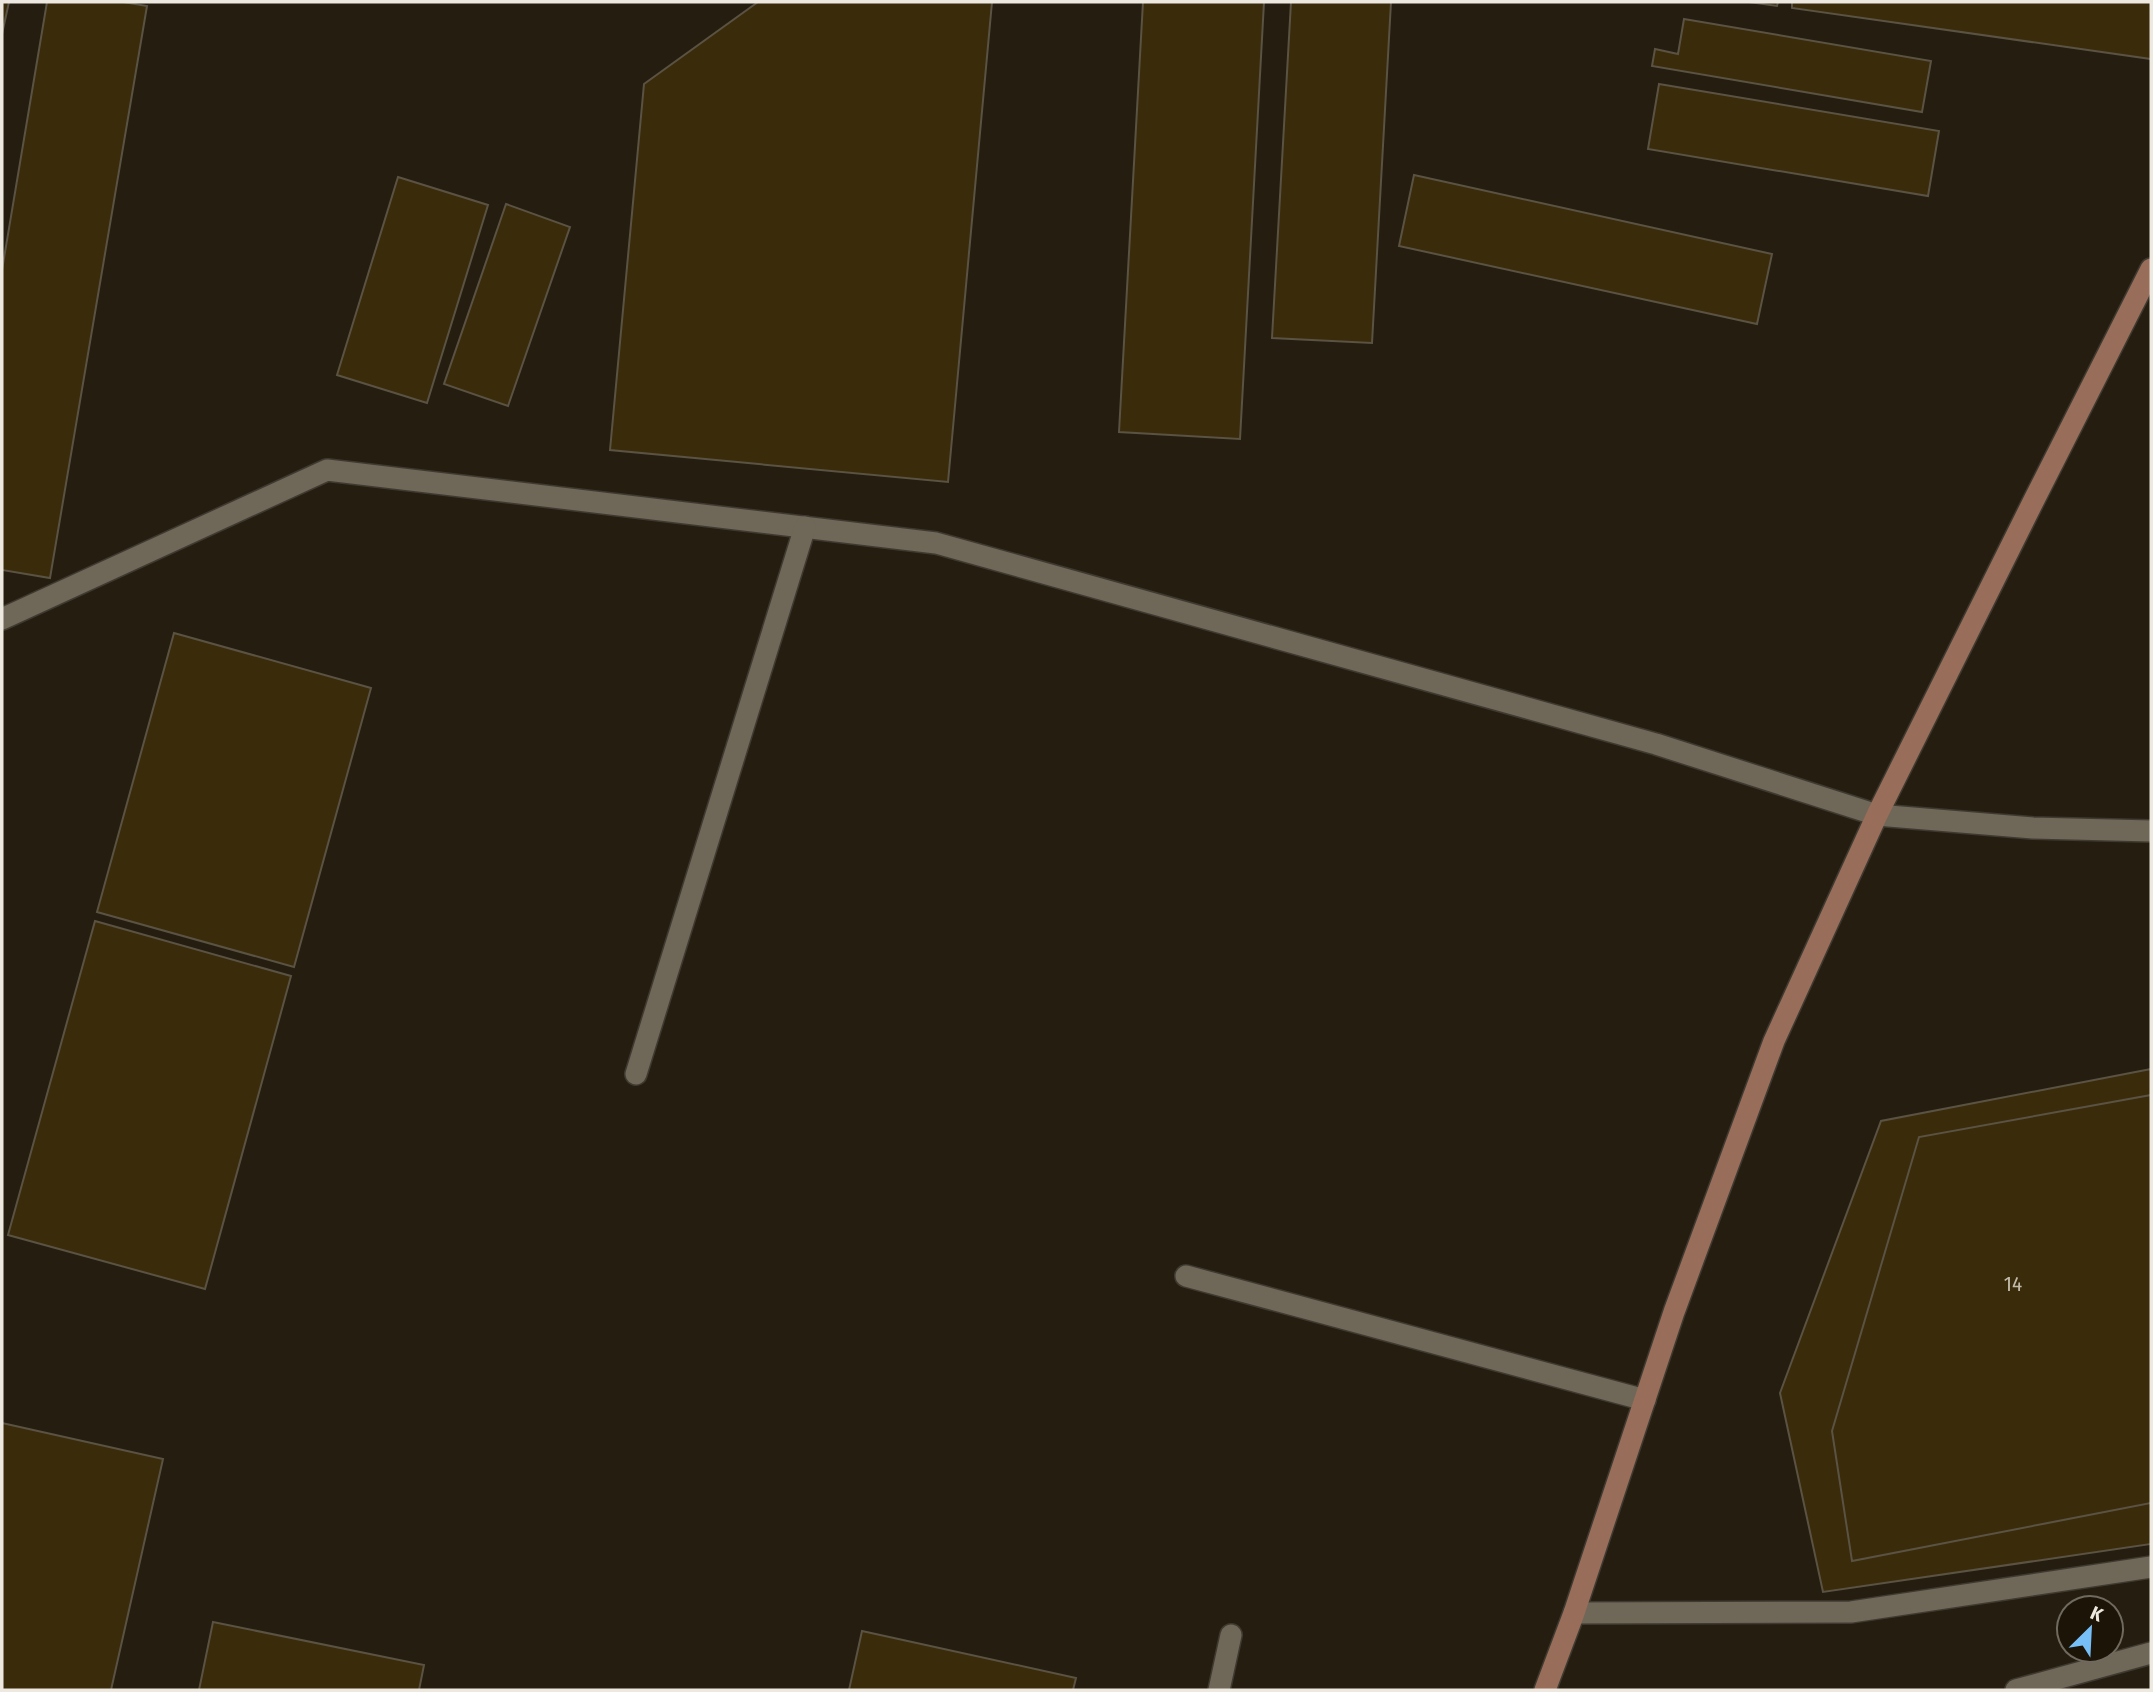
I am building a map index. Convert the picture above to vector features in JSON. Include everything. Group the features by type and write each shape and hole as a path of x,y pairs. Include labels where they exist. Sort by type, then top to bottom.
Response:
{"street":[{"path":"1545,1690 1574,1613 1674,1312 1774,1041 1877,815 2151,270"},
{"path":"2,619 327,470 936,542 1656,744 1877,815 2033,828 2151,831"},
{"path":"636,1074 805,527"},
{"path":"1186,1276 1645,1400"},
{"path":"1574,1613 1851,1612 2151,1567"},
{"path":"1219,1690 1231,1635"},
{"path":"2016,1690 2151,1653"}],"building":[{"path":"2,2 9,2 2,34"},
{"path":"47,2 123,2 147,6 50,578 2,570 2,270"},
{"path":"758,2 992,2 948,482 610,450 644,84"},
{"path":"1143,2 1264,2 1240,439 1119,432"},
{"path":"1291,2 1391,2 1372,343 1272,338"},
{"path":"1749,2 1778,2 1777,6"},
{"path":"1792,2 2151,2 2151,59 1792,8"},
{"path":"1684,19 1931,61 1922,112 1652,66 1655,49 1678,54"},
{"path":"1659,84 1939,131 1928,196 1648,149"},
{"path":"1414,175 1772,254 1757,324 1399,246"},
{"path":"398,177 488,205 427,403 337,375"},
{"path":"506,204 570,227 508,406 444,384"},
{"path":"174,633 371,688 294,967 97,912"},
{"path":"95,921 291,976 205,1289 8,1235"},
{"path":"2151,1069 2151,1544 1823,1592 1780,1393 1881,1121"},
{"path":"2151,1095 2151,1503 1852,1561 1832,1431 1919,1137"},
{"path":"2,1423 163,1459 111,1690 2,1690"},
{"path":"213,1622 424,1665 419,1690 199,1690"},
{"path":"862,1631 1076,1678 1073,1690 849,1690"}]}
